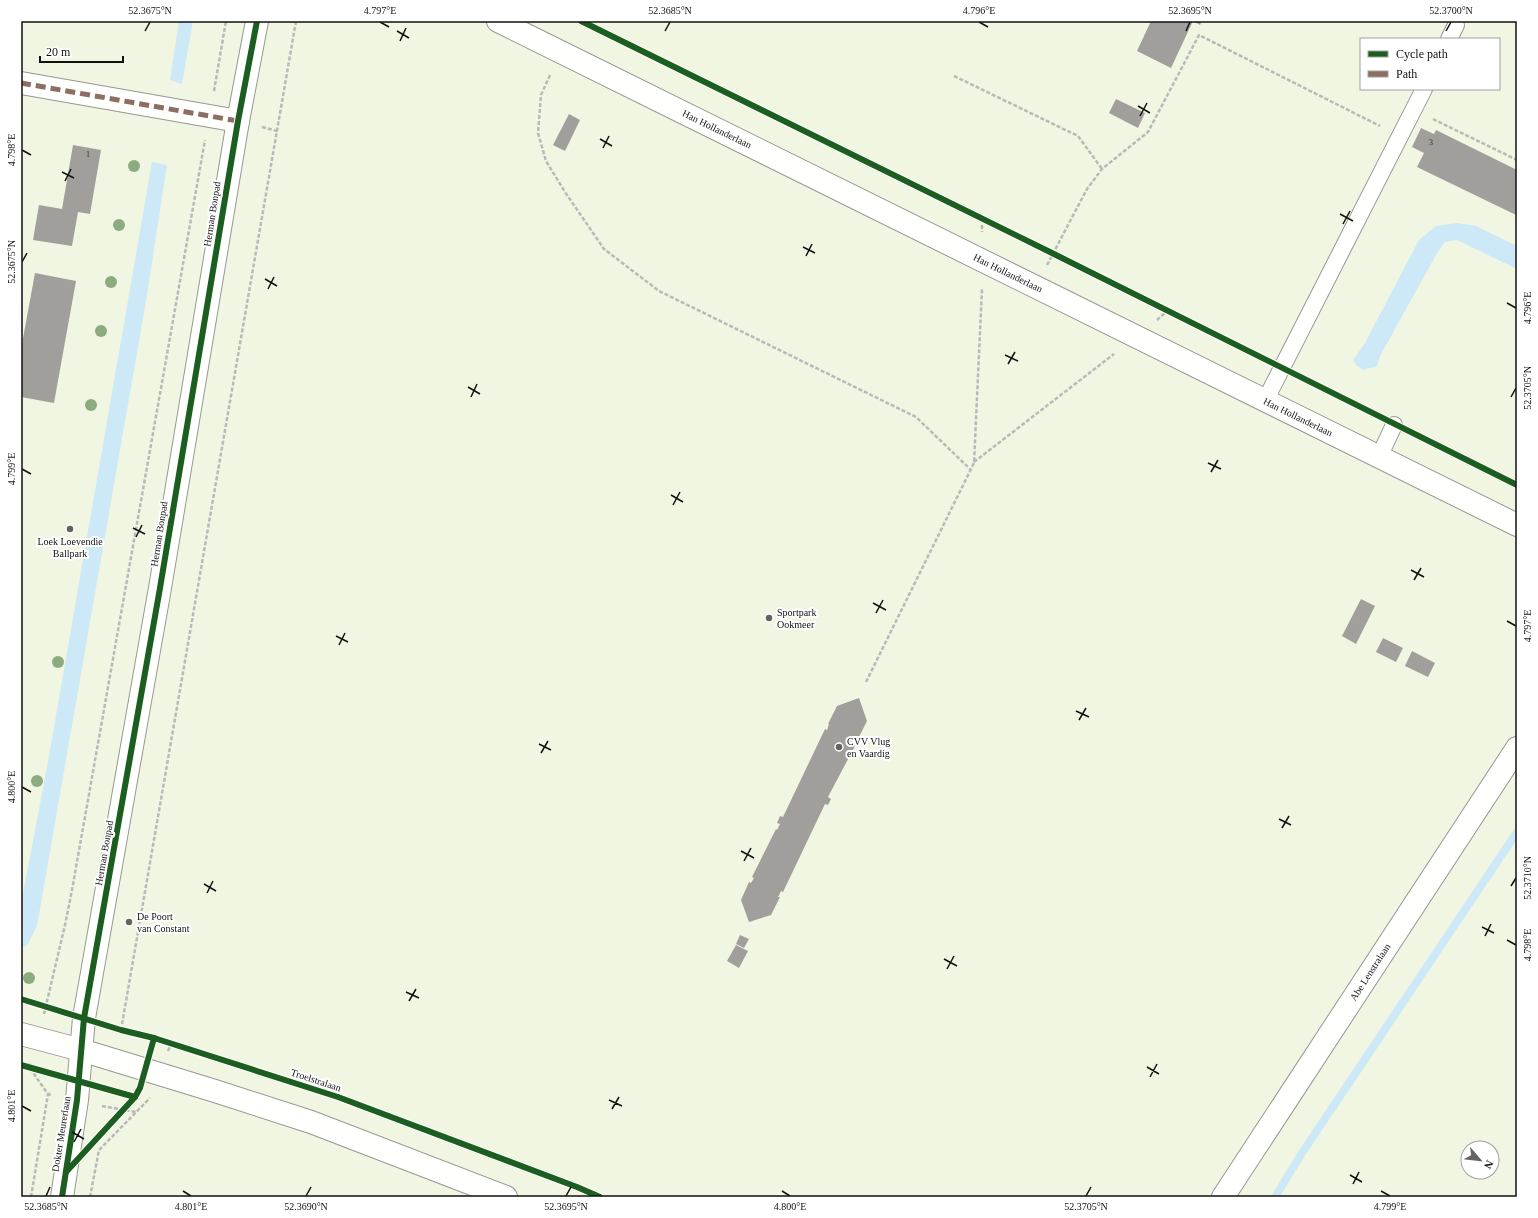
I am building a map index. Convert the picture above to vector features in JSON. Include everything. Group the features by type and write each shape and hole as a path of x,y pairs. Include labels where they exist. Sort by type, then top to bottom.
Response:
{"street":[{"name":"Herman Bonpad","path":"81,1050 84,1018 159,596 238,121 257,21"},
{"name":"Han Hollanderlaan","path":"498,21 1517,525"},
{"path":"21,82 238,121"},
{"name":"Abe Lenstralaan","path":"1223,1197 1517,748"},
{"path":"21,1034 81,1050 311,1122 506,1197"},
{"name":"Dokter Meurerlaan","path":"62,1197 77,1100 81,1050"}],"lane":[{"path":"1265,401 1423,90"},
{"path":"1379,457 1394,425"}],"path":[{"path":"226,21 71,897 43,1006 124,1031 296,21"},
{"path":"1036,287 1052,253 1087,189 1102,169 1148,132 1198,35 1400,136"},
{"path":"562,52 541,95 538,133 546,161 604,249 659,291 916,417 970,469"},
{"path":"954,76 1078,136 1102,169"},
{"path":"1413,109 1517,160"},
{"path":"975,215 989,222"},
{"path":"974,463 984,261 982,218"},
{"path":"1045,250 1059,257"},
{"path":"1160,308 1174,314"},
{"path":"866,682 974,463 1137,337 1167,311"},
{"path":"90,1197 98,1150 155,1093 168,1043 178,1047"},
{"path":"21,1065 36,1070"},
{"path":"31,1197 48,1094"},
{"path":"118,1116 127,1106"}],"green space":[{"name":"Sportpark Ookmeer","path":"21,21 1517,21 1517,1197 21,1197"}],"water":[{"path":"179,21 193,21 182,84 170,80"},
{"path":"152,162 167,165 146,301 37,926 27,946 21,947 21,904 48,762"},
{"path":"1457,223 1476,226 1517,246 1517,269 1457,240 1445,242 1437,253 1380,356 1377,366 1363,370 1356,365 1353,360 1365,343 1419,240 1436,226"}],"building":[{"path":"1151,21 1193,21 1171,68 1137,51"},
{"path":"1193,21 1202,21 1200,25"},
{"path":"1116,99 1145,113 1138,128 1109,113"},
{"path":"569,114 580,120 565,151 553,145"},
{"path":"1421,128 1434,134 1436,130 1517,170 1516,215 1417,167 1424,153 1412,147"},
{"path":"73,145 101,150 90,214 78,212 72,246 33,240 39,205 62,209"},
{"path":"35,273 76,281 54,403 21,397 21,349"},
{"path":"1361,599 1375,606 1356,644 1342,636"},
{"path":"1383,638 1403,648 1396,662 1376,652"},
{"path":"1412,651 1435,663 1428,677 1405,666"},
{"path":"859,698 867,721 858,739 857,738 854,743 856,744 828,797 831,799 828,805 825,804 783,892 781,891 778,897 780,897 771,915 749,922 741,900 749,882 751,883 754,878 752,877 776,829 777,830 780,824 777,823 780,816 783,817 825,729 827,730 828,724 837,706"},
{"path":"740,935 749,939 744,948 736,944"},
{"path":"736,945 748,951 739,968 727,961"}],"waterway":[{"path":"1275,1197 1302,1153 1517,832"}],"marked path":[{"path":"21,83 238,121"}],"cycle path":[{"path":"62,1197 77,1100 84,1018 160,588 238,121 257,21"},
{"path":"581,21 1052,253 1517,485"},
{"name":"Troelstralaan","path":"21,999 121,1030 154,1038 338,1097 600,1197"},
{"path":"66,1172 135,1097 140,1088 154,1038"},
{"path":"21,1065 135,1097"}],"place":[{"name":"Loek Loevendie Ballpark","path":"70,529"},
{"name":"Sportpark Ookmeer","path":"769,618"},
{"name":"CVV Vlug en Vaardig","path":"839,747"},
{"name":"De Poort van Constant","path":"129,922"}]}
